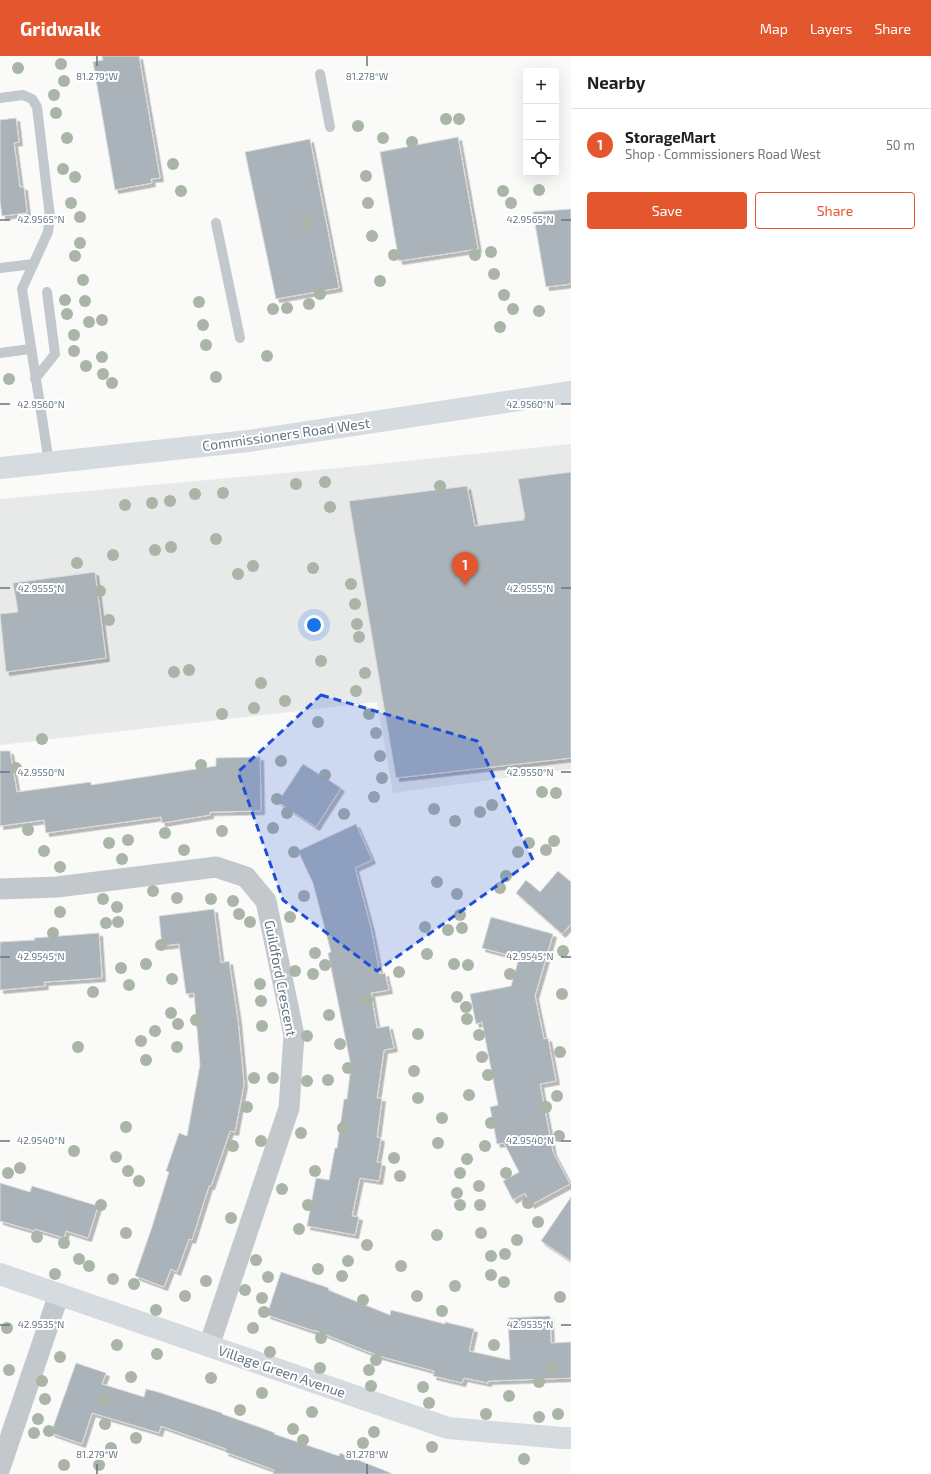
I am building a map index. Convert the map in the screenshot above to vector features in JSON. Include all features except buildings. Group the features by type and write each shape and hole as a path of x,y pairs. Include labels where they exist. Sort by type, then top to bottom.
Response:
{"street":[{"name":"Commissioners Road West","path":"0,468 248,441 571,392"},
{"name":"Guildford Crescent","path":"0,889 57,887 216,868 246,877 266,901 294,1036 289,1108 209,1346"},
{"name":"Village Green Avenue","path":"0,1274 448,1428 571,1438"},
{"path":"0,1468 59,1294"}],"lane":[{"path":"320,74 330,127"},
{"path":"0,98 23,95 32,99 37,107 50,217 48,232 22,289 30,349 49,463"},
{"path":"216,223 240,338"},
{"path":"0,268 33,264"},
{"path":"35,379 55,354 47,292"},
{"path":"0,353 30,349"}],"highlighted area":[{"path":"321,695 477,741 533,860 377,971 283,900 238,772"}],"shaded area":[{"path":"571,444 571,769 393,793 377,702 0,745 0,499 339,468"}],"place":[{"name":"StorageMart","path":"465,585"}]}
